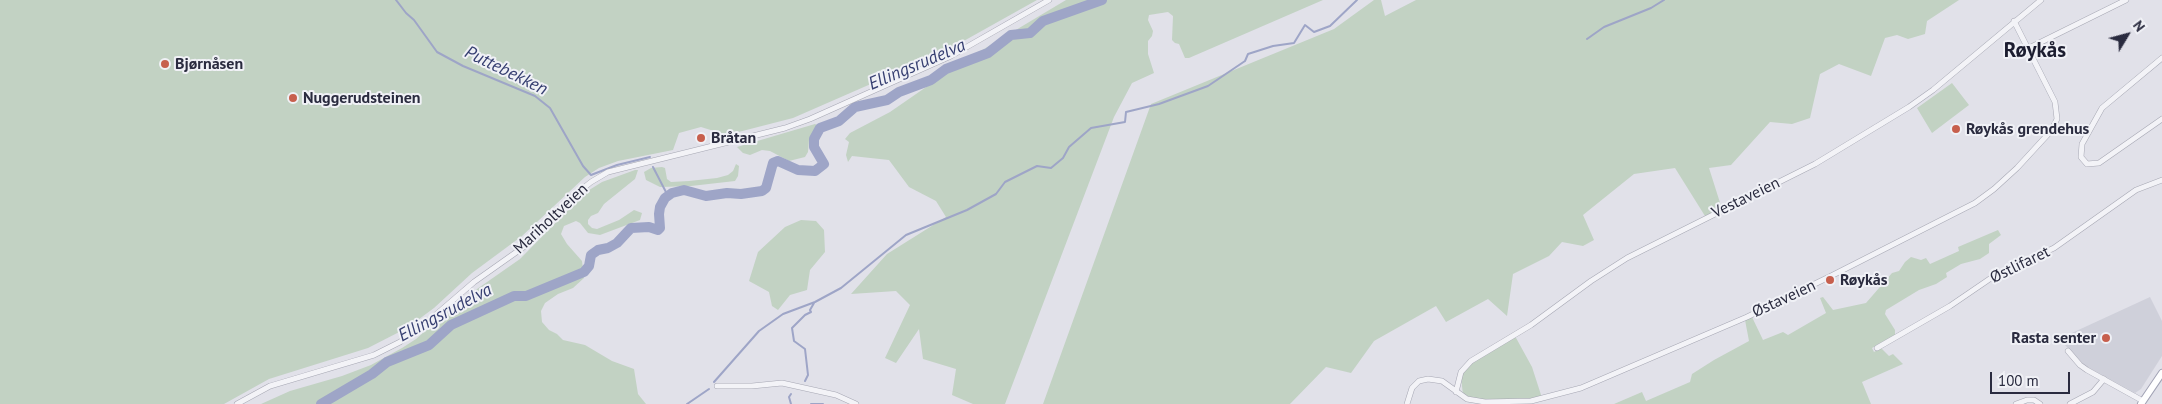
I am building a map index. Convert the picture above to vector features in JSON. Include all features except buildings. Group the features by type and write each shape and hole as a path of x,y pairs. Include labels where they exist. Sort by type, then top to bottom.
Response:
{"main road":[{"path":"2142,402 2162,373"}],"street":[{"name":"Mariholtveien","path":"237,404 270,386 374,355 400,342 424,326 474,282 525,246 572,197 608,172 785,128 810,119 960,52 1049,0"},
{"name":"Vestaveien","path":"1456,392 1461,372 1470,360 1535,322 1621,262 1815,164 1909,107 1962,67 2041,0"},
{"path":"2027,49 2126,0"},
{"name":"Østaveien","path":"1407,404 1412,388 1424,379 1439,380 1467,399 1479,402 1520,403 1551,397 1581,388 1747,317 1975,203 2009,175 2048,135 2057,121 2058,113 2055,102 2014,21"},
{"path":"2162,58 2102,108 2082,144 2081,157 2088,164 2099,163 2162,119"},
{"name":"Østlifaret","path":"1877,348 1950,306 1994,276 2054,248 2136,190 2162,180"},
{"path":"2068,350 2080,365 2142,402"},
{"path":"2070,404 2093,392 2104,379"},
{"path":"717,386 752,386 782,383 836,395 856,404"},
{"path":"2016,404 2027,400 2034,400 2040,404"}],"shaded area":[{"path":"2150,297 2162,321 2162,356 2141,389 2135,393 2085,366 2064,344 2061,338"}],"green space":[{"path":"0,0 1037,0 944,52 793,118 723,136 701,127 679,133 673,150 618,161 599,168 585,177 522,236 472,273 434,308 407,328 368,348 269,379 224,404 0,404"},
{"path":"1066,0 1323,0 1189,58 1185,58 1179,44 1172,40 1173,16 1168,12 1149,15 1148,20 1153,31 1148,41 1148,54 1154,73 1132,83 1114,117 1005,404 973,404 952,395 956,369 923,359 919,329 896,363 885,358 910,305 896,291 851,294 887,254 946,217 936,201 909,187 889,160 852,156 848,162 846,155 849,142 845,139 850,133 890,112 932,83 956,63 984,49"},
{"path":"1374,0 1381,0 1385,16 1416,0 1959,0 1927,21 1925,34 1908,39 1897,35 1885,38 1871,76 1839,64 1820,74 1810,118 1792,124 1770,122 1731,165 1709,168 1722,209 1705,216 1675,168 1634,174 1583,215 1594,240 1583,246 1562,242 1549,256 1513,274 1507,316 1488,299 1446,322 1436,306 1374,341 1351,373 1326,367 1290,404 1043,404 1151,104 1334,29"},
{"path":"1952,83 1969,105 1932,133 1917,108"},
{"path":"817,125 809,140 808,152 805,157 789,161 770,151 762,150 750,155 743,153 737,147"},
{"path":"736,164 739,166 738,176 735,181 691,186 660,187 646,180 644,172 651,168 662,167 665,168 667,179 671,182 689,181 728,175 733,171"},
{"path":"638,170 635,179 604,204 598,213 591,216 588,224 592,228 597,229 619,220 634,210 642,213 640,220 600,235 588,233 576,221 564,226 561,234 582,261 584,278 573,288 558,294 545,303 541,311 542,322 549,330 563,340 585,345 612,361 634,369 638,394 646,404 261,404 290,391 342,376 371,365 402,348 416,339 457,303 520,259 586,192 602,182"},
{"path":"801,220 816,221 824,230 825,252 810,270 807,290 790,295 778,310 772,306 769,292 749,281 758,252 785,227"},
{"path":"1998,230 2001,235 1989,244 1989,253 1980,259 1961,264 1946,273 1947,277 1936,284 1919,290 1886,310 1885,314 1895,330 1895,335 1872,348 1874,352 1881,348 1889,356 1893,354 1903,364 1862,382 1871,404 1614,404 1642,392 1646,401 1690,382 1692,374 1749,341 1745,320 1752,317 1763,340 1783,332 1788,335 1826,313 1820,298 1823,297 1833,310 1866,303 1892,273 1899,271 1911,257 1921,260 1926,258 1930,264 1959,251 1958,247"},
{"path":"1515,336 1532,367 1542,398 1527,401 1479,400 1463,395 1461,377 1466,366"}],"waterway":[{"name":"Puttebekken","path":"396,0 414,20 437,52 463,66 535,96 550,108 583,166 591,175 617,165 650,157"},
{"name":"Ellingsrudelva","path":"321,404 372,374 387,362 429,345 451,325 514,296 526,296 584,272 589,266 591,255 598,250 608,248 617,243 631,228 649,227 658,230 660,228 660,207 665,198 672,193 684,190 706,196 762,191 766,188 773,163 778,161 798,170 815,171 824,164 814,147 814,139 820,128 839,121 855,107 887,100 899,92 931,80 946,69 988,53 1011,35 1030,33 1043,21 1102,0"},
{"path":"714,382 759,331 783,314 815,302 841,288 906,235 967,210 996,194 1005,182 1037,166 1051,168 1063,158 1069,147 1091,128 1125,122 1126,112 1159,104 1208,86 1245,61 1248,54 1273,46 1294,43 1305,25 1314,32 1330,26 1357,0"},
{"path":"1587,39 1604,27 1651,8 1664,0"},
{"name":"Puttebekken","path":"653,167 668,196"},
{"path":"805,381 808,375 805,349 794,341 792,328 805,315 811,312 810,310 814,303"},
{"path":"687,404 709,389"},
{"path":"791,394 789,397 791,404"},
{"path":"811,404 823,404"}],"place":[{"name":"Bjørnåsen","path":"165,64"},
{"name":"Nuggerudsteinen","path":"293,98"},
{"name":"Røykås grendehus","path":"1956,129"},
{"name":"Bråtan","path":"701,138"},
{"name":"Røykås","path":"1830,280"},
{"name":"Rasta senter","path":"2106,338"}],"district":[{"name":"Røykås","path":"2035,51"}]}
